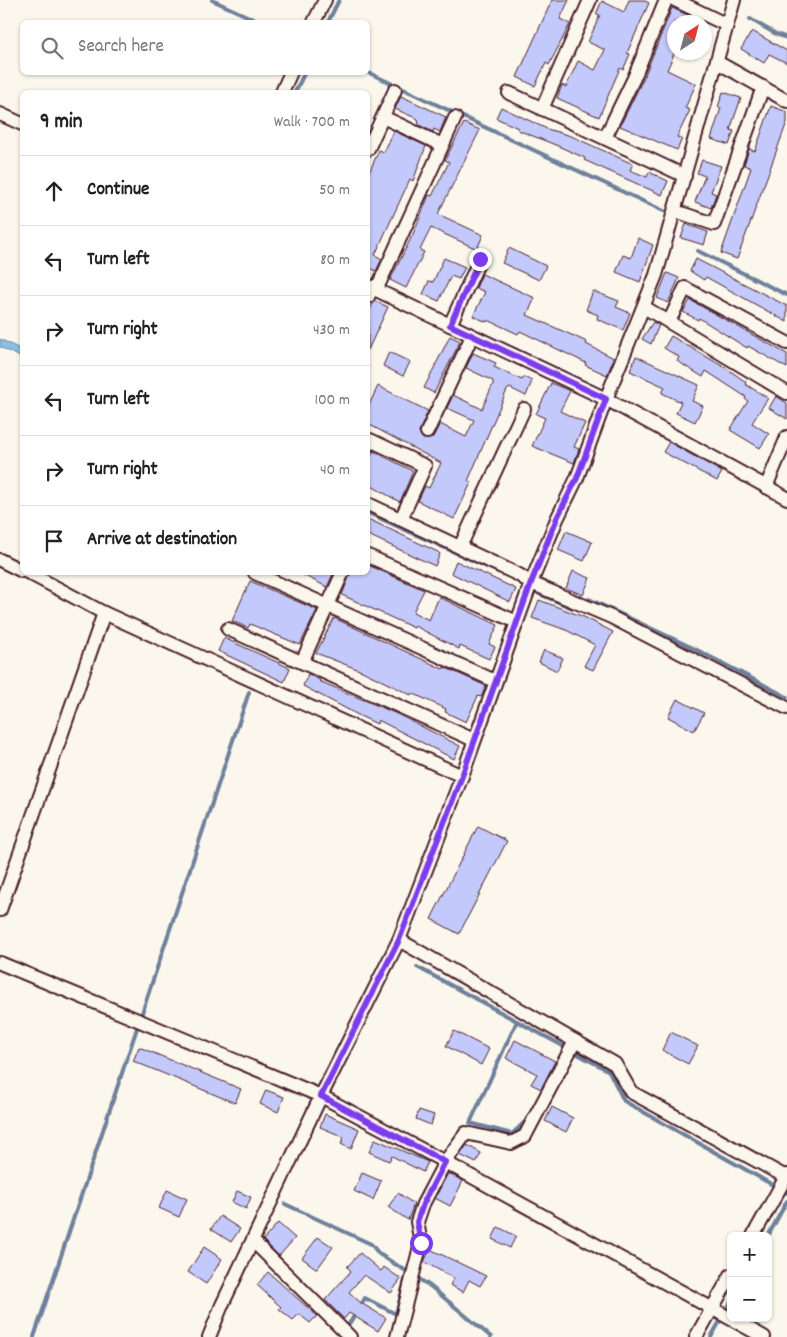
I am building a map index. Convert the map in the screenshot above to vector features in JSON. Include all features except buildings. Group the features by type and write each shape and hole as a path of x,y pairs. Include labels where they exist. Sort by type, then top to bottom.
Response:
{"street":[{"path":"315,20 325,0"},
{"path":"542,109 590,0"},
{"path":"605,138 634,78 666,0"},
{"path":"675,0 727,24"},
{"path":"209,1337 321,1096 399,940 462,776 531,583 557,518 577,478 606,399 656,275 734,0"},
{"path":"717,62 787,101"},
{"path":"283,90 290,75"},
{"path":"675,210 714,224 763,87"},
{"path":"370,146 395,90"},
{"path":"509,93 685,176"},
{"path":"0,114 20,123"},
{"path":"383,117 442,144"},
{"path":"370,290 379,284 455,118"},
{"path":"450,325 480,259"},
{"path":"669,322 686,288 787,343"},
{"path":"370,291 450,325 606,399 787,498"},
{"path":"644,307 787,393"},
{"path":"427,432 472,336"},
{"path":"460,547 524,409"},
{"path":"766,487 787,437"},
{"path":"370,440 425,466 401,519"},
{"path":"370,505 520,575 531,583 611,618 787,708"},
{"path":"370,557 517,622"},
{"path":"0,560 20,569"},
{"path":"40,575 53,578 104,613 462,776"},
{"path":"259,575 496,681"},
{"path":"302,662 342,575"},
{"path":"0,910 104,613"},
{"path":"228,629 474,740"},
{"path":"399,940 615,1064 631,1092 786,1176 755,1232"},
{"path":"0,963 321,1096 764,1337"},
{"path":"397,1337 421,1243 417,1222 423,1204 445,1162 466,1133 510,1143 525,1136 575,1041"},
{"path":"253,1241 343,1334"},
{"path":"696,1337 730,1277"}],"water":[{"path":"0,339 20,349 20,357 0,347"}],"waterway":[{"path":"212,0 256,20"},
{"path":"329,20 339,0"},
{"path":"750,19 787,38"},
{"path":"370,73 666,212"},
{"path":"296,90 304,75"},
{"path":"698,251 787,295"},
{"path":"370,514 498,572"},
{"path":"539,594 572,608"},
{"path":"589,599 695,649 787,697"},
{"path":"34,1337 249,692"},
{"path":"417,967 609,1071 624,1101 787,1193"},
{"path":"517,1021 470,1123 512,1134 529,1118"},
{"path":"770,1232 787,1201"},
{"path":"285,1204 371,1244 379,1254 430,1286 491,1337"},
{"path":"360,1307 365,1298 396,1314 407,1272"},
{"path":"711,1337 727,1309"},
{"path":"345,1330 356,1313"}],"route":[{"path":"421,1243 417,1222 423,1204 445,1162 321,1096 399,940 462,776 531,583 557,518 577,478 606,399 450,325 480,259"}]}
